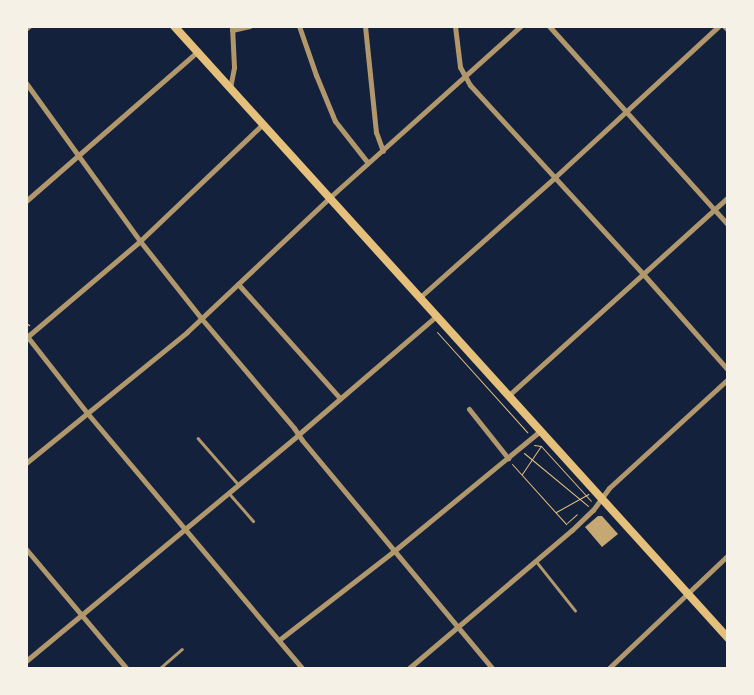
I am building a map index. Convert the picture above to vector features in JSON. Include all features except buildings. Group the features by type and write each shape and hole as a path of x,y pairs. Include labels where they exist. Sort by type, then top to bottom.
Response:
{"main road":[{"path":"174,26 728,638"}],"street":[{"path":"230,90 234,67 232,28 250,26"},
{"path":"299,26 316,76 335,121 368,163"},
{"path":"365,26 376,132 383,151"},
{"path":"454,26 458,58 465,78 554,178 644,274 728,370"},
{"path":"26,463 88,414 200,318 329,198 521,26"},
{"path":"549,26 728,225"},
{"path":"419,298 554,178 624,111 718,26"},
{"path":"724,26 728,30"},
{"path":"26,201 197,52"},
{"path":"26,83 140,241 200,318 299,434 493,669"},
{"path":"262,125 140,241 27,337 183,529 303,669"},
{"path":"508,396 728,197"},
{"path":"238,284 340,398"},
{"path":"26,661 80,614 299,434 436,316"},
{"path":"408,669 456,626 536,561 595,507 609,488 728,379"},
{"path":"469,410 510,460"},
{"path":"279,640 510,460 540,431"},
{"path":"26,549 127,669"},
{"path":"608,669 728,555"}],"lane":[{"path":"26,30 31,26"},
{"path":"198,438 238,484"},
{"path":"228,492 253,521"},
{"path":"536,561 575,610"},
{"path":"159,669 182,649"}],"path":[{"path":"437,332 536,445 541,446 595,507"},
{"path":"536,445 523,453 579,499 595,507"},
{"path":"522,475 541,446"},
{"path":"510,460 566,524 580,512"},
{"path":"555,512 586,496 593,489"}]}
